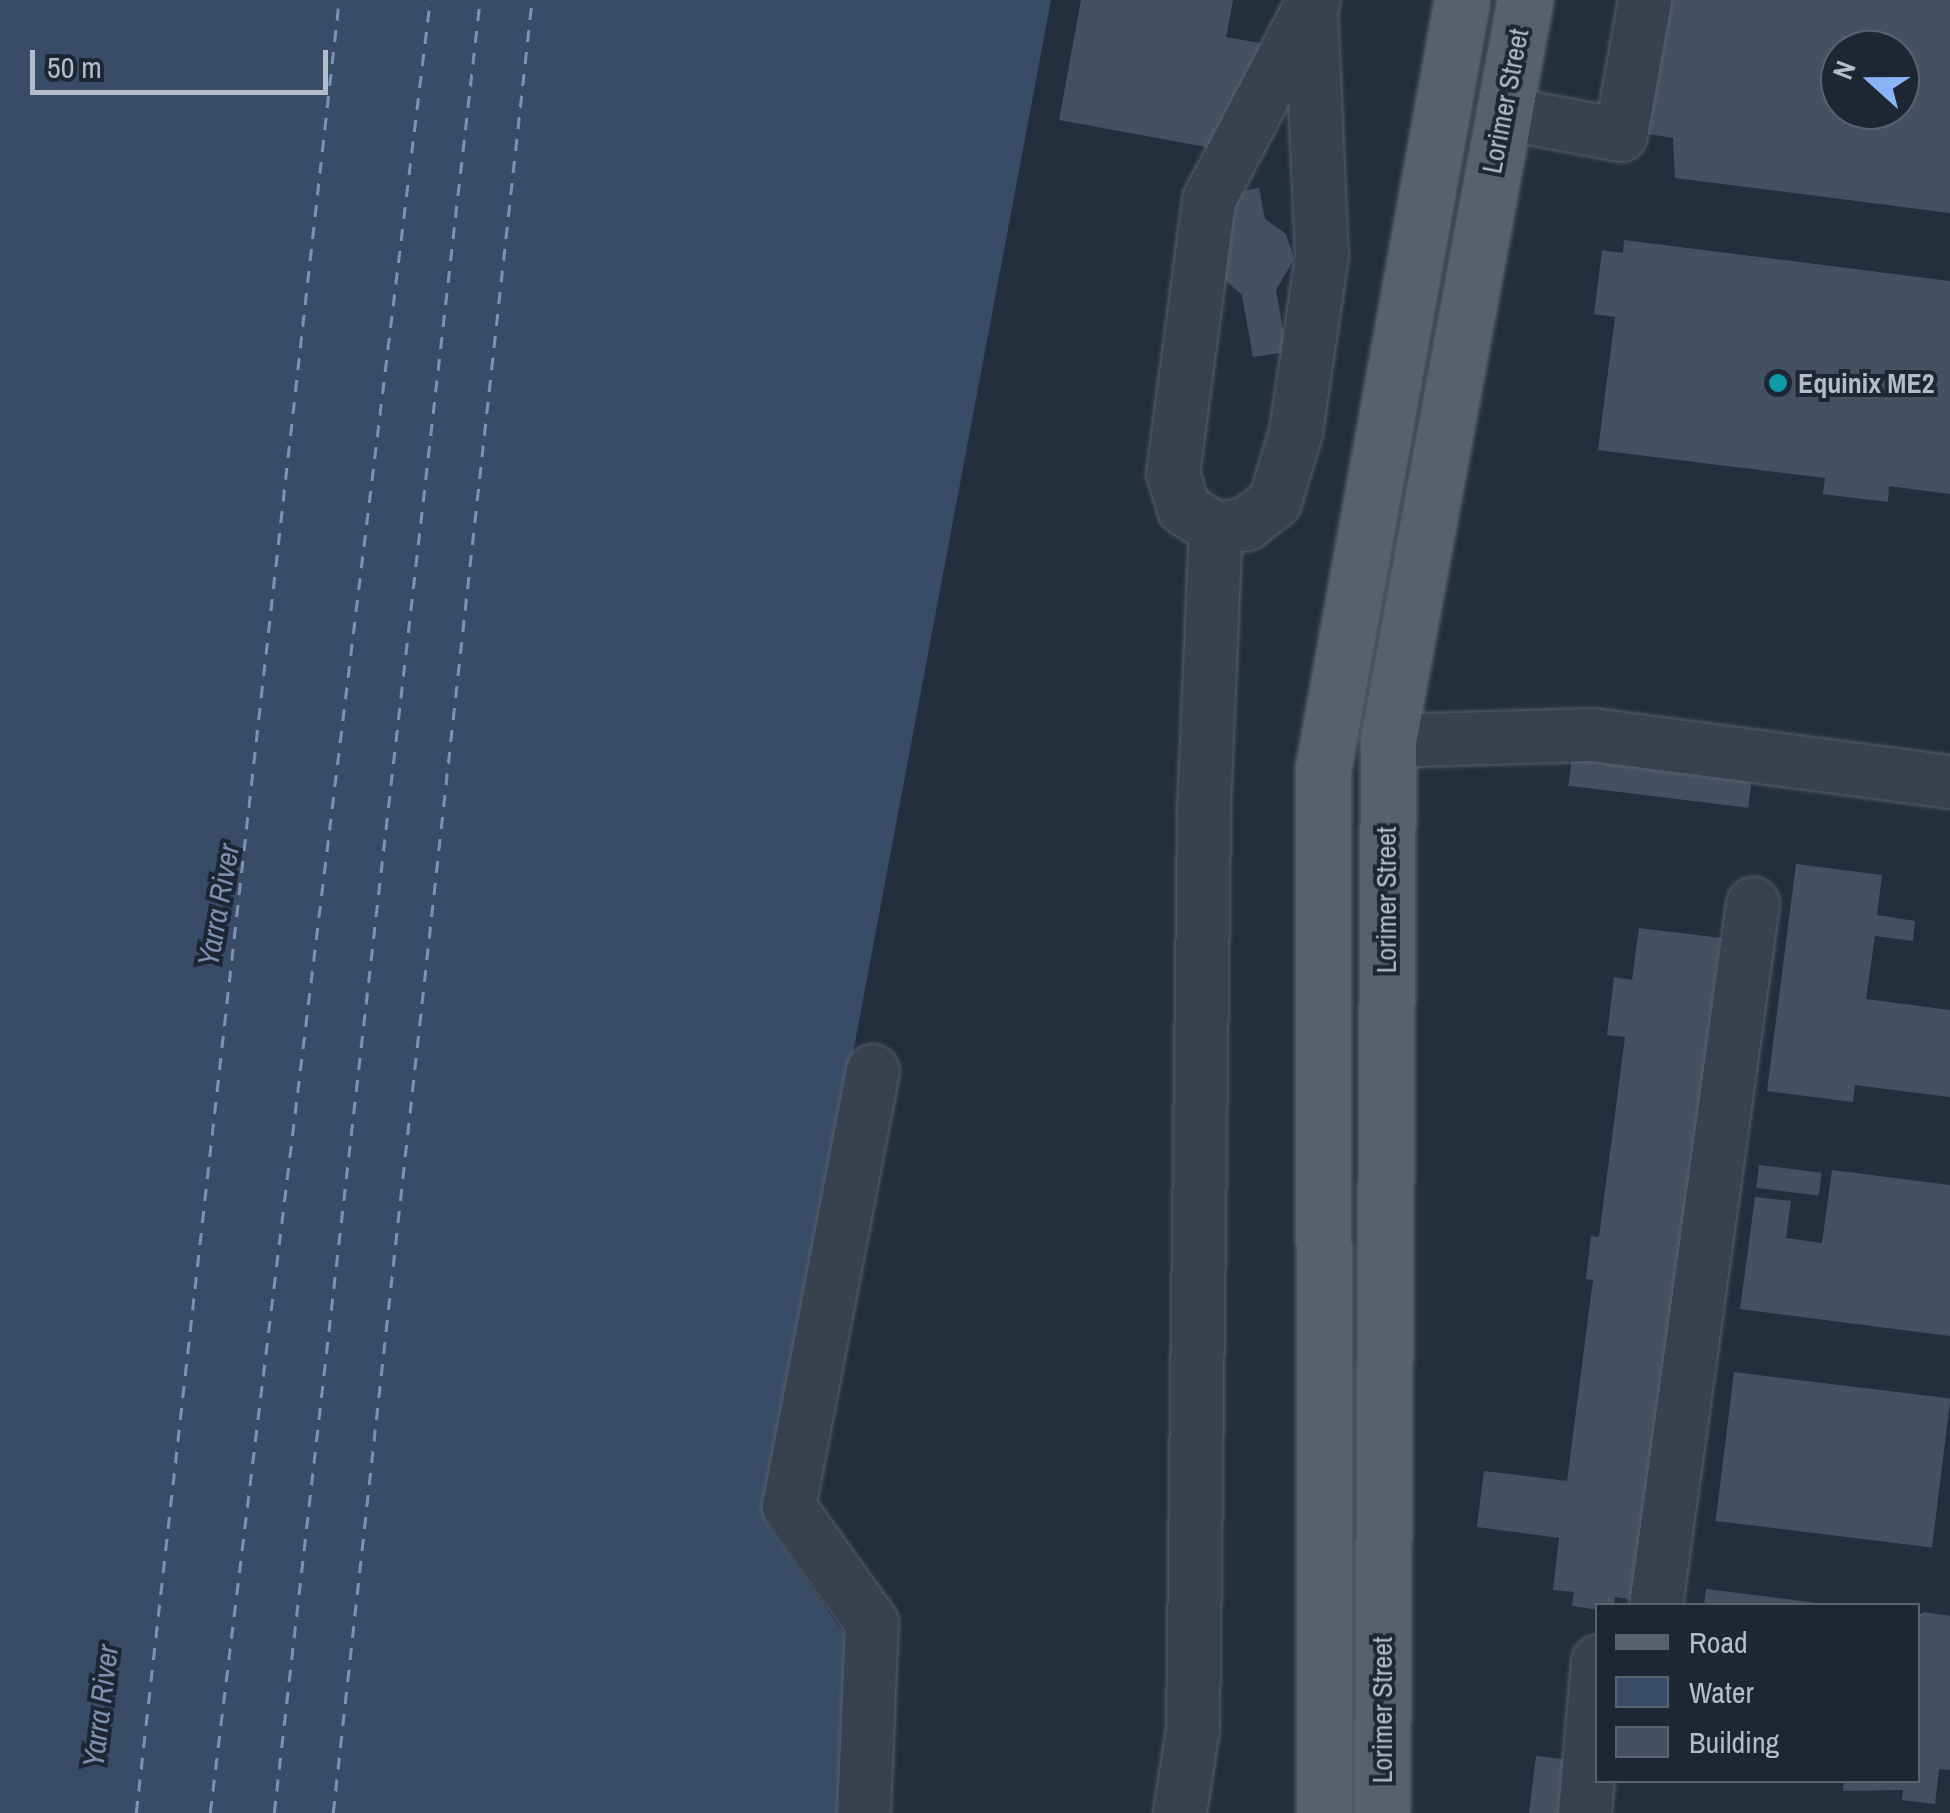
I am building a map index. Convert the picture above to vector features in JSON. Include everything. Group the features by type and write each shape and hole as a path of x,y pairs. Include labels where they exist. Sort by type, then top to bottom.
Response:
{"main road":[{"name":"Lorimer Street","path":"1324,1813 1323,769 1462,0"},
{"name":"Lorimer Street","path":"1382,1813 1388,741 1524,0"},
{"path":"1321,1281 1383,1280"}],"lane":[{"path":"1503,113 1621,136 1645,0"},
{"path":"1312,3 1322,256 1296,432 1275,502 1247,524 1216,529 1184,510 1173,474 1209,200 1312,3"},
{"path":"1180,1813 1193,1729 1204,810 1216,529"},
{"path":"1388,741 1452,744 1593,735 1950,782"},
{"path":"1656,1603 1753,904"},
{"path":"864,1813 872,1623 790,1506 873,1070"},
{"path":"1586,1813 1595,1700"}],"water":[{"name":"Yarra River","path":"0,0 1051,0 765,1521 848,1640 846,1813 0,1813"}],"building":[{"path":"1081,0 1233,0 1226,37 1260,43 1239,153 1059,120"},
{"path":"1663,0 1950,0 1950,213 1675,178 1673,138 1642,133"},
{"path":"1259,188 1265,219 1286,234 1294,259 1276,290 1287,352 1253,357 1242,295 1220,276 1225,194"},
{"name":"Equinix ME2","path":"1624,240 1950,281 1950,494 1889,486 1888,502 1823,494 1825,478 1598,450 1615,317 1594,314 1602,250 1623,253"},
{"path":"1572,757 1752,779 1748,808 1568,786"},
{"path":"1796,864 1882,875 1877,915 1915,921 1913,941 1875,936 1866,999 1950,1010 1950,1097 1855,1085 1853,1102 1767,1091"},
{"path":"1639,928 1721,938 1635,1600 1615,1597 1614,1603 1595,1603 1595,1610 1572,1606 1574,1592 1553,1590 1559,1538 1477,1527 1484,1471 1567,1481 1593,1280 1586,1279 1591,1236 1599,1237 1625,1037 1607,1035 1614,977 1632,980"},
{"path":"1759,1165 1822,1173 1819,1196 1756,1188"},
{"path":"1832,1170 1950,1185 1950,1336 1740,1309 1755,1197 1791,1201 1786,1238 1822,1243"},
{"path":"1734,1372 1950,1399 1932,1547 1716,1521"},
{"path":"1706,1589 1817,1603 1704,1603"},
{"path":"1920,1614 1950,1616 1950,1770 1939,1769 1935,1804 1902,1800 1903,1790 1843,1791 1844,1783 1920,1783"},
{"path":"1536,1756 1564,1759 1577,1813 1529,1813"}],"ferry route":[{"path":"136,1813 339,0"},
{"path":"210,1813 430,0"},
{"path":"274,1813 480,0"},
{"path":"333,1813 532,0"}],"place":[{"name":"Equinix ME2","path":"1778,383"}]}
